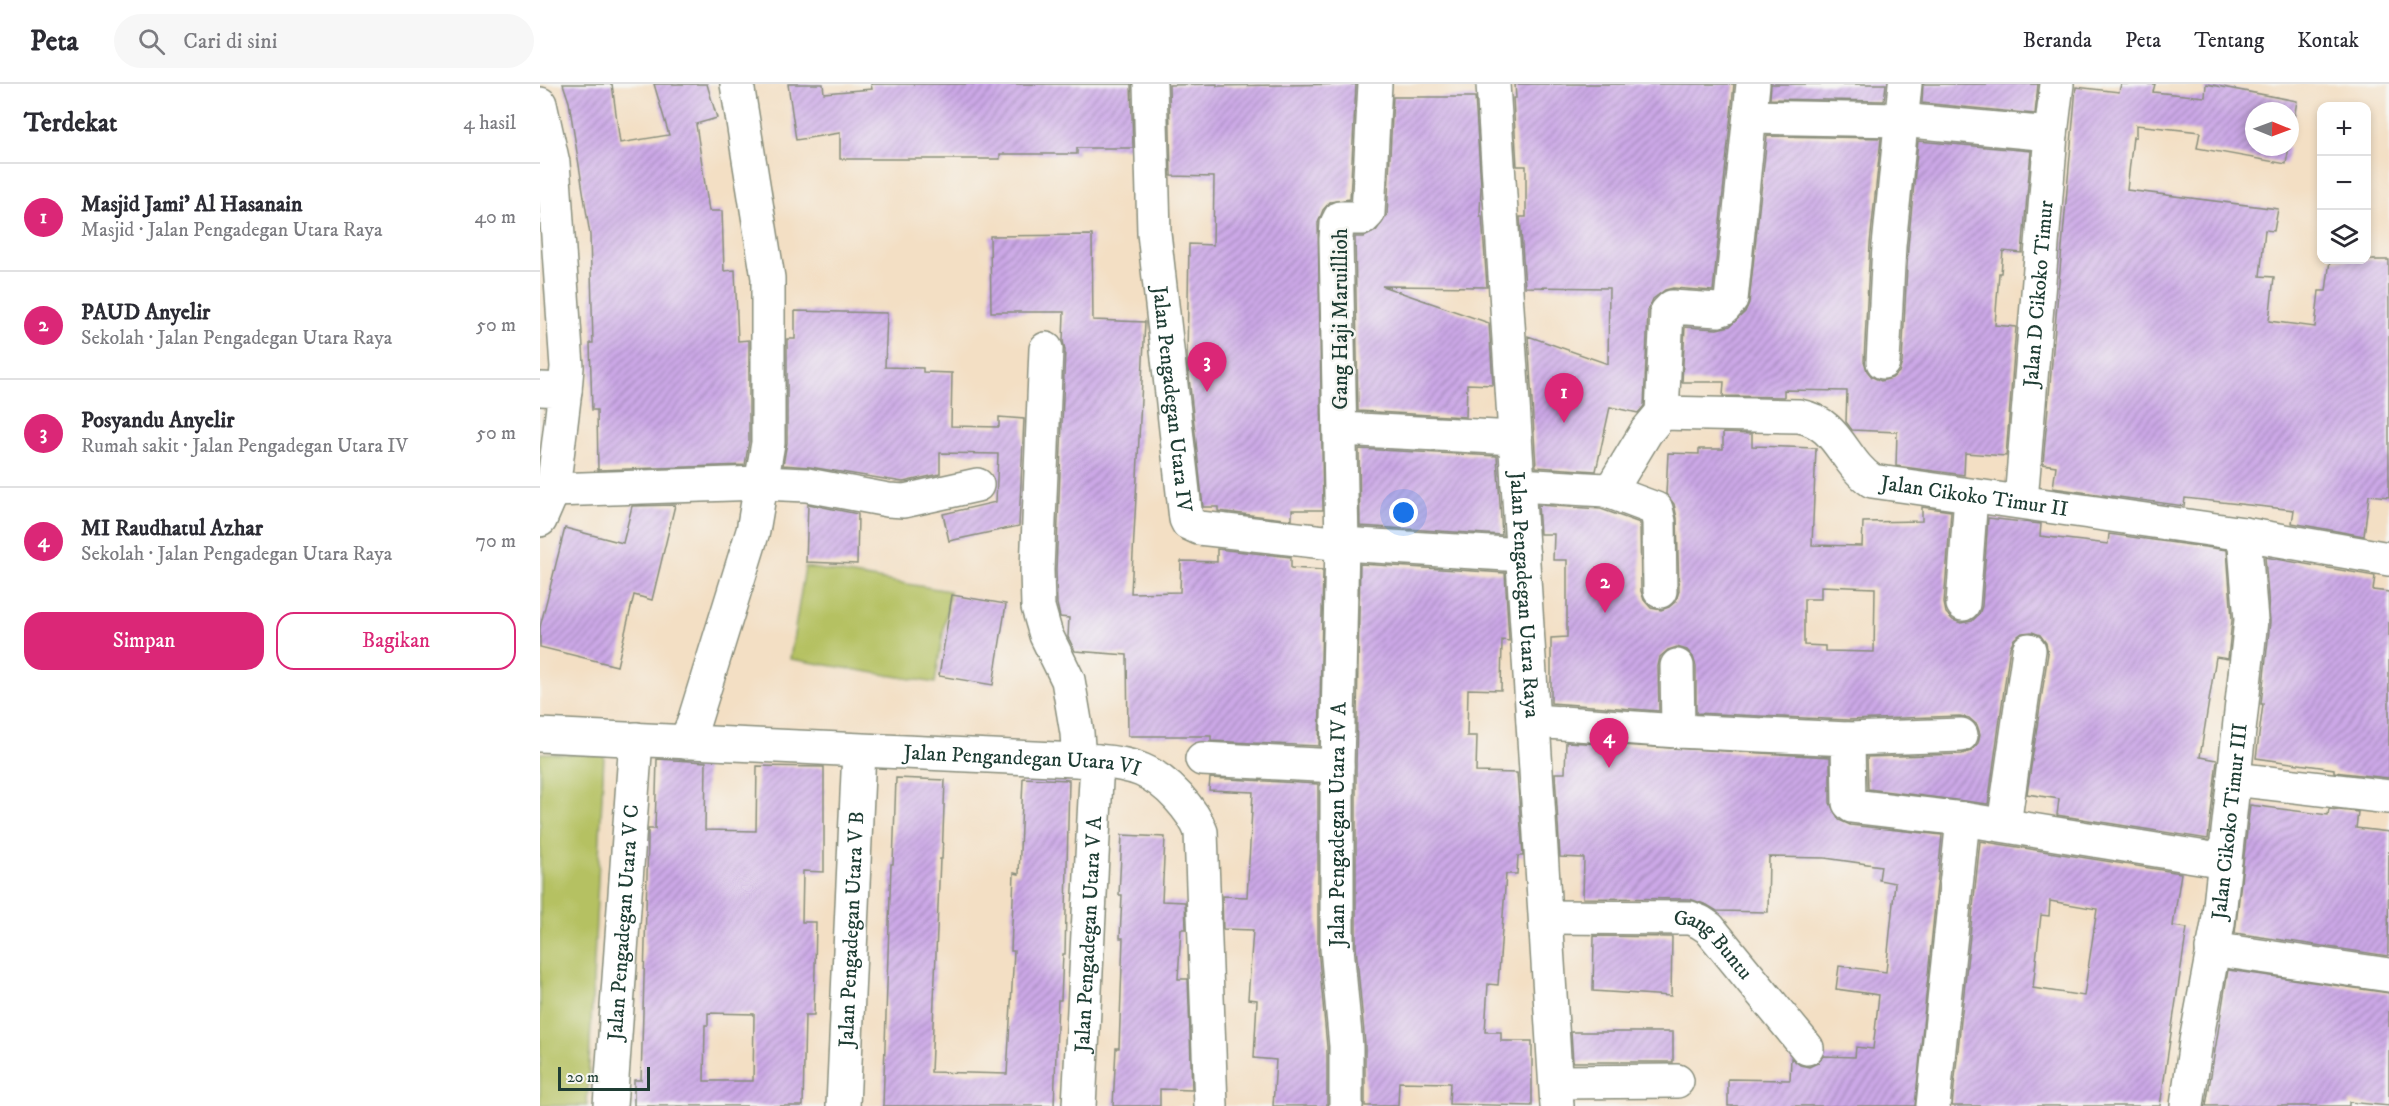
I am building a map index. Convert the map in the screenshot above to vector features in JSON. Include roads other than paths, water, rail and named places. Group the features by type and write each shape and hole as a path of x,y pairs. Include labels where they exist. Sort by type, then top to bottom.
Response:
{"street":[{"path":"685,742 693,725 753,531 768,442 768,278 737,84"},
{"name":"Jalan Pengadegan Utara IV","path":"1150,84 1154,233 1186,519 1195,527 1342,544 1523,555"},
{"name":"Gang Haji Maruillioh","path":"1342,544 1337,224 1340,218 1363,218 1368,213 1375,84"},
{"name":"Jalan Pengadegan Utara Raya","path":"1493,84 1556,1094"},
{"path":"1605,490 1614,485 1646,432 1662,413 1668,310 1672,308 1718,310 1724,308 1731,300 1753,84"},
{"path":"1883,362 1885,300 1905,84"},
{"name":"Jalan D Cikoko Timur","path":"2021,501 2057,84"},
{"path":"540,104 554,175 567,367 553,390 553,490 540,520"},
{"path":"1751,117 1900,120 2051,135"},
{"name":"Jalan Pengadegan Utara V A","path":"1046,349 1037,570 1038,607 1046,634 1068,680 1077,733 1088,761 1079,1106"},
{"name":"Jalan Cikoko Timur II","path":"1662,413 1813,418 1831,433 1861,474 1872,482 2021,501 2244,534 2389,559"},
{"path":"1340,429 1515,438"},
{"path":"553,490 761,483 807,485 904,501 978,485"},
{"path":"1518,485 1605,490 1656,509 1659,522 1660,591"},
{"path":"1963,604 1971,496"},
{"name":"Jalan Cikoko Timur III","path":"2187,1106 2218,924 2251,620 2244,534"},
{"name":"Jalan Pengadegan Utara IV A","path":"1342,544 1337,766 1337,948 1346,1046 1346,1106"},
{"path":"2004,825 2029,650"},
{"path":"1677,666 1678,731"},
{"path":"1533,720 1678,731 1848,739 1961,735"},
{"name":"Jalan Pengandegan Utara VI","path":"540,735 1088,761 1125,764 1152,774 1168,787 1197,820 1201,832 1211,1106"},
{"name":"Jalan Pengadegan Utara V C","path":"610,1106 636,739"},
{"path":"1848,739 1849,803 1852,806 1964,819 2225,861"},
{"name":"Jalan Pengadegan Utara V B","path":"843,1106 859,751"},
{"path":"1202,759 1337,766"},
{"path":"2234,779 2389,797"},
{"path":"1933,1106 1964,819"},
{"name":"Gang Buntu","path":"1545,917 1690,918 1700,922 1709,928 1807,1048"},
{"path":"2212,949 2389,975"},
{"path":"1556,1094 1677,1081"}],"place":[{"name":"Posyandu Anyelir","path":"1207,392"},
{"name":"Masjid Jami' Al Hasanain","path":"1564,423"},
{"name":"PAUD Anyelir","path":"1605,613"},
{"name":"MI Raudhatul Azhar","path":"1609,768"}]}
